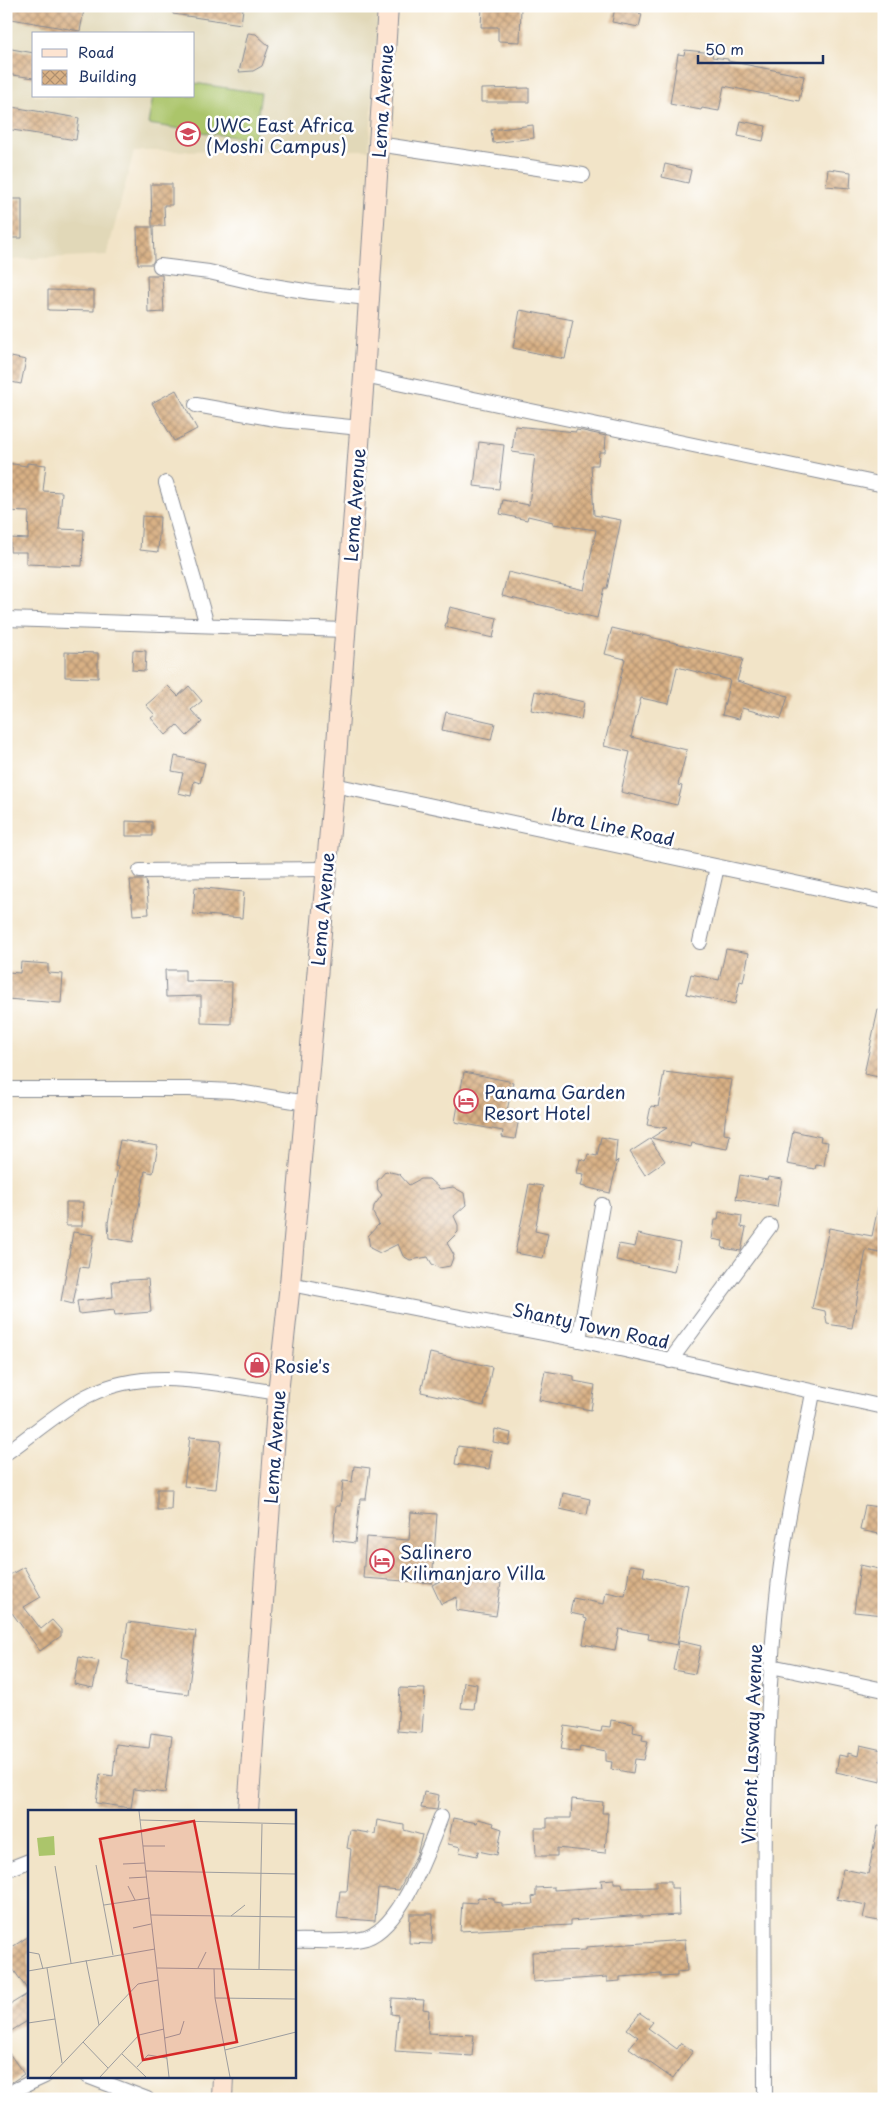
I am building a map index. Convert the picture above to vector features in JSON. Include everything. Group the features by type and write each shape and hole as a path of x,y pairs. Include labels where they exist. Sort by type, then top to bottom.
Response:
{"main road":[{"name":"Lema Avenue","path":"248,1810 278,1393 290,1284 325,868 334,785 364,376 388,6"},
{"path":"222,2099 223,2078"}],"street":[{"path":"378,144 582,175"},
{"path":"160,266 209,272 261,284 311,292 368,298"},
{"path":"364,376 884,485"},
{"path":"196,405 281,420 360,428"},
{"path":"166,483 207,625"},
{"path":"6,619 345,630"},
{"name":"Ibra Line Road","path":"334,785 884,902"},
{"path":"700,942 717,867"},
{"path":"140,871 325,868"},
{"path":"6,1089 189,1089 233,1091 306,1103"},
{"path":"578,1340 602,1206"},
{"path":"670,1361 770,1226"},
{"name":"Shanty Town Road","path":"290,1284 578,1340 813,1393 884,1407"},
{"path":"6,1453 87,1396 130,1382 154,1378 184,1379 278,1393"},
{"name":"Vincent Lasway Avenue","path":"765,2099 765,1887 771,1666 787,1528 813,1393"},
{"path":"771,1666 884,1690"},
{"path":"295,1941 359,1940 378,1932 408,1895 441,1817"},
{"path":"6,1870 28,1861"},
{"path":"6,2097 17,2089 41,2078"},
{"path":"91,2078 147,2099"}],"shaded area":[{"name":"UWC East Africa (Moshi Campus)","path":"6,6 379,6 369,150 134,151 107,255 6,260"}],"green space":[{"path":"195,83 261,93 254,140 148,124 153,98 195,98"}],"building":[{"path":"6,6 63,6 84,10 80,31 6,18"},
{"path":"173,6 226,6 243,9 241,24 173,14"},
{"path":"482,6 521,6 520,42 498,41 498,27 481,27"},
{"path":"615,8 642,14 639,27 612,22"},
{"path":"248,33 256,34 269,46 262,66 253,71 239,72"},
{"path":"6,48 32,53 32,78 6,74"},
{"path":"685,50 713,53 712,57 804,76 799,101 724,86 719,111 702,108 701,110 670,104 678,54 684,55"},
{"path":"529,88 529,102 481,102 481,89"},
{"path":"6,106 79,118 76,140 6,129"},
{"path":"741,121 766,126 763,141 738,136"},
{"path":"533,125 534,138 493,143 491,130"},
{"path":"665,164 691,170 688,183 662,177"},
{"path":"828,169 851,172 850,188 826,186"},
{"path":"151,184 172,184 172,205 164,205 165,226 152,226"},
{"path":"6,199 22,199 22,238 6,238"},
{"path":"137,227 153,227 154,260 152,264 138,264"},
{"path":"147,275 162,275 164,312 148,313"},
{"path":"48,290 94,291 94,311 48,310"},
{"path":"520,310 573,320 565,359 513,348"},
{"path":"6,356 26,360 21,384 6,381"},
{"path":"176,390 197,429 174,441 152,403"},
{"path":"515,426 576,432 576,430 606,436 605,452 599,452 598,465 591,465 594,515 621,520 607,588 604,588 597,618 502,596 508,572 584,590 596,530 553,524 553,522 528,516 527,520 500,514 503,500 529,505 535,455 512,452"},
{"path":"479,442 504,445 499,489 474,486"},
{"path":"6,463 27,466 27,463 46,465 43,491 62,492 59,529 84,530 82,566 26,564 26,552 10,552 10,538 28,539 29,512 6,511"},
{"path":"142,516 160,517 158,552 140,550"},
{"path":"450,607 497,618 493,638 445,627"},
{"path":"612,628 743,659 737,681 788,696 781,719 742,708 739,719 722,715 730,680 677,667 669,704 641,698 631,737 687,750 678,785 682,786 677,805 621,792 630,752 604,746 625,659 605,654"},
{"path":"133,650 146,651 145,671 132,670"},
{"path":"65,652 98,653 98,678 65,677"},
{"path":"168,686 178,696 189,686 202,701 191,710 202,722 187,736 177,725 166,735 151,718 155,715 146,705"},
{"path":"535,691 584,702 581,720 531,710"},
{"path":"446,712 495,723 491,740 442,730"},
{"path":"175,756 205,763 200,783 194,781 191,796 178,793 183,773 172,771"},
{"path":"126,821 152,822 152,836 126,836"},
{"path":"130,880 146,880 149,914 133,915"},
{"path":"195,887 244,892 242,918 193,914"},
{"path":"726,949 749,953 743,982 740,981 735,1004 686,994 691,974 719,980"},
{"path":"21,962 48,964 48,973 63,974 61,1003 6,999 8,972 20,973"},
{"path":"165,970 185,970 185,981 232,982 231,1024 201,1023 201,996 166,997"},
{"path":"878,1010 884,1011 884,1078 864,1074"},
{"path":"464,1072 513,1082 507,1111 520,1113 515,1139 502,1137 503,1131 455,1122"},
{"path":"664,1072 732,1080 724,1134 730,1135 727,1149 692,1143 691,1147 651,1138 667,1128 647,1125 651,1106 658,1107"},
{"path":"793,1131 821,1137 820,1141 828,1142 824,1166 816,1165 815,1169 787,1164"},
{"path":"601,1137 617,1140 615,1163 618,1160 610,1193 581,1186 584,1174 577,1173 580,1159 586,1161 588,1154 597,1156"},
{"path":"650,1139 665,1161 645,1175 630,1152"},
{"path":"120,1140 158,1146 153,1173 145,1171 133,1242 109,1238 108,1223 118,1167 115,1166"},
{"path":"386,1171 399,1174 409,1185 420,1179 429,1179 440,1189 453,1187 464,1193 466,1205 454,1216 458,1225 458,1232 447,1243 454,1255 450,1266 439,1268 432,1264 428,1257 410,1260 403,1256 398,1244 380,1253 370,1248 368,1236 379,1224 373,1213 374,1206 382,1195 378,1190 377,1181"},
{"path":"740,1175 767,1180 768,1177 782,1179 777,1207 736,1199"},
{"path":"529,1184 543,1186 535,1231 548,1234 543,1258 515,1253"},
{"path":"66,1202 83,1202 82,1226 66,1226"},
{"path":"878,1207 884,1208 884,1254 866,1250 852,1328 827,1324 825,1311 812,1308 829,1228 872,1236"},
{"path":"719,1212 742,1216 741,1227 746,1228 741,1251 722,1248 723,1241 712,1239 715,1220 718,1220"},
{"path":"73,1232 94,1235 88,1268 80,1267 73,1304 61,1301"},
{"path":"638,1234 680,1243 674,1272 616,1260 619,1244 635,1247"},
{"path":"148,1279 151,1312 115,1315 114,1310 79,1314 77,1301 113,1297 112,1281"},
{"path":"430,1353 492,1367 484,1406 421,1392"},
{"path":"545,1371 574,1376 574,1381 595,1385 591,1410 539,1400"},
{"path":"495,1429 511,1433 509,1445 493,1442"},
{"path":"190,1437 221,1440 216,1489 184,1486"},
{"path":"458,1446 492,1451 489,1469 455,1464"},
{"path":"354,1466 370,1468 366,1499 360,1499 355,1543 333,1540 336,1506 340,1506 343,1481 352,1482"},
{"path":"157,1489 172,1489 171,1510 157,1510"},
{"path":"563,1493 590,1499 587,1515 560,1509"},
{"path":"865,1505 884,1508 884,1535 860,1530"},
{"path":"411,1512 437,1514 432,1583 363,1578 366,1537 409,1540"},
{"path":"630,1565 645,1567 643,1576 688,1585 677,1645 648,1639 649,1634 619,1629 615,1650 583,1644 587,1619 584,1616 570,1613 573,1598 604,1604 606,1592 625,1596"},
{"path":"860,1565 884,1570 884,1615 854,1612"},
{"path":"24,1567 41,1597 24,1607 41,1629 52,1620 61,1630 61,1636 40,1651 12,1613 6,1616 6,1577"},
{"path":"456,1573 458,1577 501,1583 496,1616 456,1610 457,1597 441,1604 432,1585"},
{"path":"128,1622 196,1631 188,1694 126,1686 129,1661 122,1659"},
{"path":"679,1641 701,1646 695,1674 673,1670"},
{"path":"79,1657 99,1661 93,1688 74,1684"},
{"path":"464,1682 477,1684 474,1709 461,1708"},
{"path":"400,1688 425,1689 422,1733 397,1731"},
{"path":"611,1720 634,1724 633,1732 643,1734 642,1740 648,1741 644,1760 635,1759 633,1773 611,1769 612,1762 606,1761 606,1751 580,1746 579,1752 561,1749 565,1726 601,1732 602,1726 610,1727"},
{"path":"151,1733 172,1736 165,1793 134,1789 131,1808 96,1803 100,1774 113,1776 116,1744 149,1748"},
{"path":"860,1745 882,1750 880,1761 884,1762 884,1770 881,1782 836,1772 839,1755 848,1757 848,1753 858,1756"},
{"path":"424,1792 439,1795 437,1810 421,1808"},
{"path":"572,1799 603,1802 602,1813 608,1813 605,1853 557,1848 557,1856 536,1856 535,1828 547,1828 547,1818 571,1818"},
{"path":"453,1818 477,1823 478,1819 494,1823 493,1826 502,1829 497,1855 478,1851 477,1856 459,1852 461,1847 448,1844"},
{"path":"377,1820 404,1825 404,1830 422,1835 417,1854 399,1890 378,1888 375,1921 337,1918 340,1891 347,1891 351,1849 347,1848 350,1830 375,1834"},
{"path":"878,1826 884,1827 884,1922 863,1918 866,1905 837,1899 843,1869 868,1874"},
{"path":"614,1879 614,1883 622,1883 623,1888 656,1887 656,1881 671,1881 671,1888 678,1888 679,1915 641,1917 641,1915 570,1921 570,1925 460,1931 462,1902 477,1903 478,1897 494,1898 494,1902 502,1903 502,1906 533,1904 532,1897 536,1896 536,1888 554,1887 554,1890 602,1887 601,1880"},
{"path":"410,1914 433,1914 432,1944 409,1943"},
{"path":"28,1937 28,1991 6,1959 6,1951"},
{"path":"685,1940 687,1971 677,1972 677,1976 661,1977 661,1974 620,1977 620,1981 607,1982 607,1977 533,1982 532,1952 586,1950 586,1947"},
{"path":"28,1994 28,2021 6,2034 6,2007"},
{"path":"392,1998 424,2000 423,2009 429,2010 428,2033 474,2035 472,2056 395,2051 398,2015 391,2014"},
{"path":"640,2013 653,2022 648,2028 677,2049 681,2043 693,2051 673,2079 629,2048 638,2037 627,2029"},
{"path":"6,2049 24,2074 6,2086"}],"place":[{"name":"UWC East Africa (Moshi Campus)","path":"188,134"},
{"name":"Panama Garden Resort Hotel","path":"466,1101"},
{"name":"Rosie's","path":"257,1365"},
{"name":"Salinero Kilimanjaro Villa","path":"382,1561"}]}
